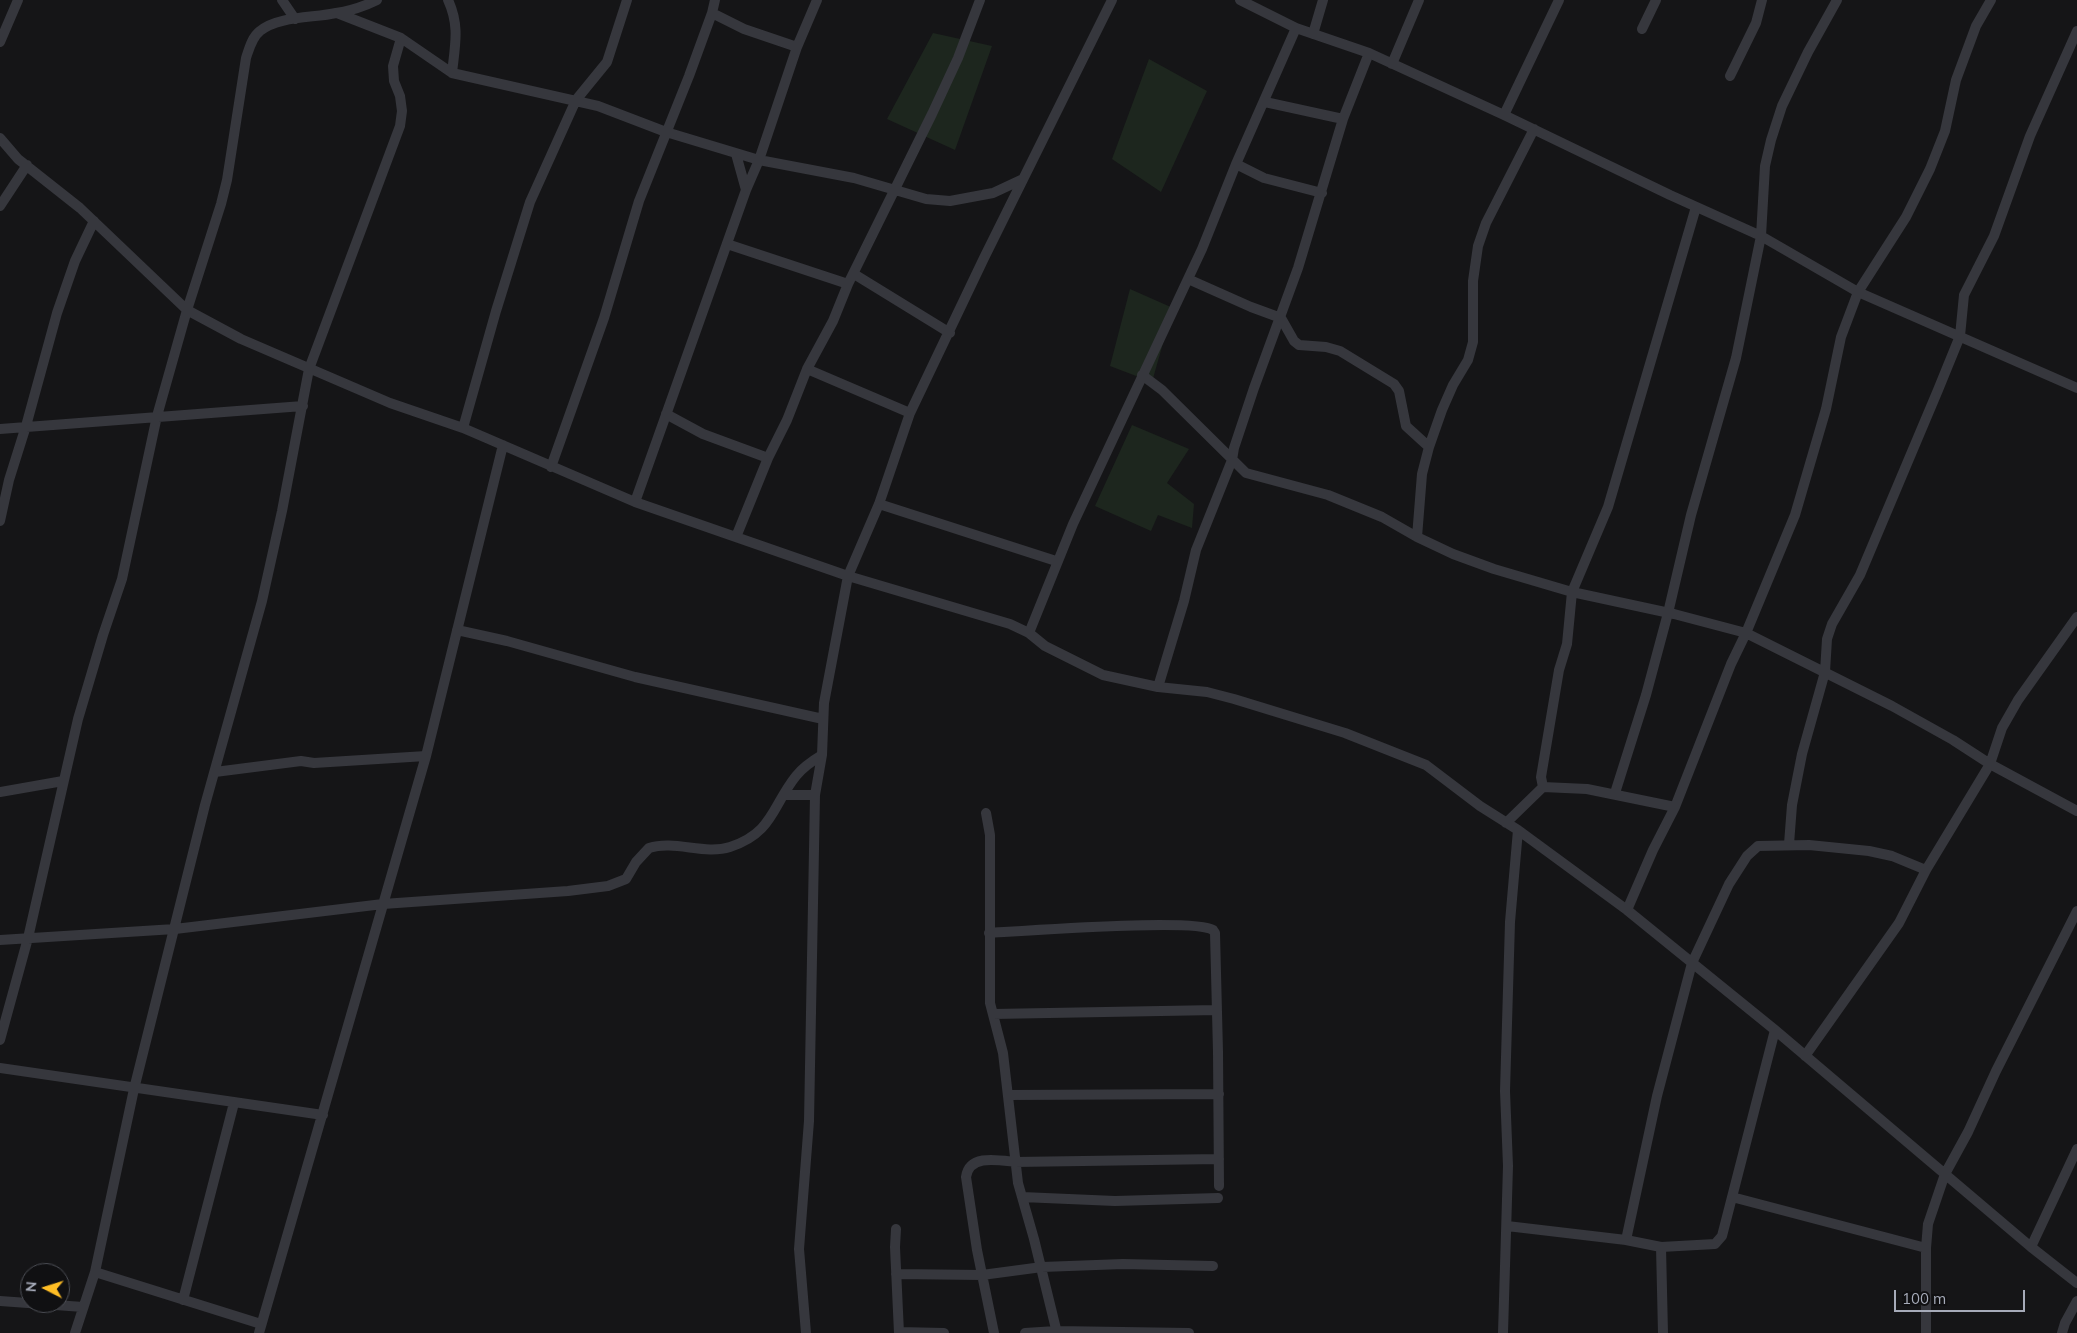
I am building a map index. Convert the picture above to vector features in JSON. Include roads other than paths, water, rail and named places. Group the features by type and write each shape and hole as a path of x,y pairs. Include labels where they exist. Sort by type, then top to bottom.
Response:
{"street":[{"path":"0,42 18,0"},
{"path":"282,0 295,19"},
{"path":"0,1040 28,938 78,719 122,579 157,416 226,180 246,58 253,40 260,31 278,22 337,13 378,0"},
{"path":"448,0 454,14 457,32 452,73"},
{"path":"464,428 496,312 530,202 576,100 607,62 627,0"},
{"path":"551,467 604,318 639,201 689,76 715,0"},
{"path":"635,502 746,190 759,160 797,47 817,0"},
{"path":"736,537 807,369 833,321 848,284 894,188 910,161 958,58 980,0"},
{"path":"806,1333 799,1249 809,1121 815,795 822,755 823,718 848,576 879,504 910,413 950,333 984,258 1112,0"},
{"path":"1240,0 1296,28 1392,64 1504,115 1761,236 1858,292 2077,388"},
{"path":"1313,34 1323,0"},
{"path":"1392,64 1420,0"},
{"path":"1504,115 1559,0"},
{"path":"1642,29 1656,0"},
{"path":"1730,76 1756,23 1762,0"},
{"path":"1615,793 1646,695 1691,515 1736,358 1761,236 1765,166 1782,106 1808,52 1837,0"},
{"path":"1627,910 1653,850 1675,807 1731,664 1746,633 1795,515 1822,425 1841,336 1858,292 1906,217 1930,169 1945,131 1956,80 1976,26 1991,0"},
{"path":"337,13 400,38 452,73 503,86 576,100 615,111 666,132 759,160 854,178 894,188 926,199 950,201 993,193 1024,179"},
{"path":"712,13 744,29 797,47"},
{"path":"1029,633 1056,562 1202,249 1236,164 1296,28"},
{"path":"1789,844 1792,805 1802,754 1825,672 1827,638 1832,624 1860,575 1960,336 1964,295 1994,236 2030,136 2077,31"},
{"path":"74,1333 95,1272 134,1089 215,772 262,601 282,511 309,369 400,126 402,110 400,96 394,81 393,66 400,38"},
{"path":"1158,687 1184,602 1196,550 1232,460 1234,448 1254,388 1281,318 1322,193 1343,119 1368,54"},
{"path":"1264,102 1343,119"},
{"path":"1417,537 1422,474 1429,447 1453,385 1468,360 1473,342 1473,281 1478,246 1486,222 1534,130"},
{"path":"0,138 26,165 80,208 187,310 241,339 309,369 390,403 464,428 635,502 848,576 1010,624 1029,633 1045,646 1103,675 1158,687 1207,692 1345,733 1420,761 1627,910 1775,1030 2031,1247 2077,1283"},
{"path":"736,154 746,190"},
{"path":"1236,164 1264,178 1322,193"},
{"path":"0,206 26,165"},
{"path":"1506,823 1542,787 1559,670 1566,644 1572,592 1608,507 1696,207"},
{"path":"0,521 9,480 57,313 75,261 94,221"},
{"path":"727,244 848,284"},
{"path":"854,274 950,333"},
{"path":"1188,279 1250,307 1281,318 1294,341 1300,345 1326,347 1340,351 1394,384 1399,391 1406,426 1429,447"},
{"path":"807,369 910,413"},
{"path":"1142,375 1162,390 1246,473 1328,495 1382,516 1417,537 1453,554 1494,569 1572,592 1668,613 1746,633 1892,706 1953,740 1990,764 2077,811"},
{"path":"0,429 303,406"},
{"path":"666,414 704,434 768,458"},
{"path":"95,1272 183,1300 260,1329 426,756 503,445"},
{"path":"879,504 1056,562"},
{"path":"1805,1056 1899,922 1926,870 1990,764 2002,728 2018,700 2077,617"},
{"path":"457,630 506,641 635,677 823,718"},
{"path":"0,940 176,929 382,904 568,891 618,883 626,879 636,862 650,848 670,846 728,848 761,830 773,815 796,776 807,764 822,755"},
{"path":"215,772 301,761 314,763 426,756"},
{"path":"0,792 63,781"},
{"path":"1542,787 1587,789 1615,793 1675,807"},
{"path":"785,795 815,795"},
{"path":"986,813 990,835 990,1004 1003,1053 1018,1183 1042,1267 1056,1332"},
{"path":"1503,1333 1507,1226 1508,1166 1505,1091 1510,922 1518,830"},
{"path":"1626,1240 1657,1096 1673,1042 1692,963 1729,884 1747,856 1758,846 1789,844 1842,848 1884,854 1926,870"},
{"path":"1926,1333 1926,1248 1928,1224 1946,1174 1968,1132 1996,1070 2077,911"},
{"path":"989,933 1150,925 1209,928 1215,934 1219,1186"},
{"path":"993,1014 1217,1010"},
{"path":"1507,1226 1626,1240 1661,1247 1715,1244 1722,1236 1775,1030"},
{"path":"0,1068 323,1115"},
{"path":"1008,1096 1219,1094"},
{"path":"183,1300 234,1103"},
{"path":"2031,1247 2077,1149"},
{"path":"994,1333 982,1276 966,1177 967,1169 974,1162 999,1160 1015,1162 1219,1159"},
{"path":"1022,1197 1115,1201 1218,1198"},
{"path":"1732,1197 1926,1248"},
{"path":"896,1229 895,1248 899,1332 944,1333"},
{"path":"1661,1247 1663,1333"},
{"path":"896,1274 982,1276 1042,1267 1145,1264 1213,1266"},
{"path":"0,1301 84,1307"},
{"path":"2062,1333 2065,1323 2077,1301"},
{"path":"1025,1333 1189,1333"}]}
